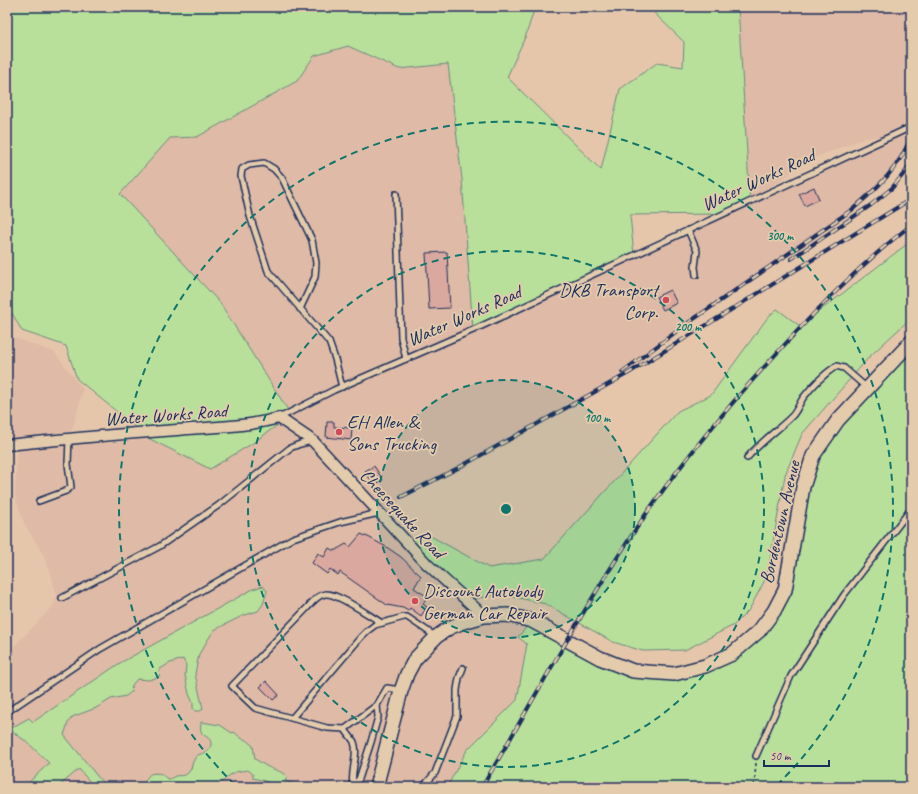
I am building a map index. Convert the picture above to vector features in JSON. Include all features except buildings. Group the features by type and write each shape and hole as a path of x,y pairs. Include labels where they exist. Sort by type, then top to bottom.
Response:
{"main road":[{"name":"Bordentown Avenue","path":"376,787 401,690 407,674 415,659 436,637 449,628 463,622 484,616 508,615 532,621 600,658 633,671 674,674 704,666 732,654 759,631 774,611 785,590 803,487 814,456 838,420 911,342"}],"street":[{"name":"Water Works Road","path":"7,445 69,438 237,426 279,418"},
{"name":"Cheesequake Road","path":"279,418 313,441 427,564 484,616"}],"lane":[{"name":"Water Works Road","path":"279,418 342,387 473,330 911,127"},
{"path":"300,309 315,277 316,263 312,240 282,178 274,169 264,163 249,165 242,169 241,176 250,216 268,271 300,309 329,342 342,387"},
{"path":"396,194 401,338 406,359"},
{"path":"688,230 696,251 696,275"},
{"path":"747,458 754,449 791,417 818,380 836,366 844,368 867,389"},
{"path":"39,501 66,491 71,487 68,464 69,438"},
{"path":"62,598 160,546 219,505 290,448 313,441"},
{"path":"756,756 791,676 844,595 911,509"},
{"path":"7,712 100,649 293,538 340,522 380,513"},
{"path":"382,623 339,597 329,594 321,595 314,600 232,686 255,708 327,728 345,729 377,706 387,688 401,690"},
{"path":"292,718 367,631 375,625 407,617 436,637"},
{"path":"422,787 435,773 457,716 457,690 459,678 463,668"},
{"path":"352,786 359,779 371,742 378,717 377,706"},
{"path":"345,729 354,742 355,752 351,777 352,786"}],"path":[{"path":"754,787 756,756"}],"shaded area":[{"path":"738,7 911,7 911,135 909,142 893,170 853,209 688,323 586,398 458,468 401,497 388,518 484,616 532,621 517,700 467,749 447,787 7,787 7,654 53,606 57,596 44,556 24,523 15,496 17,450 150,439 174,451 291,415 220,303 120,194 170,138 197,137 297,81 314,56 348,46 399,69 448,64 462,179 473,330 896,135 865,138 809,160 750,202"},
{"path":"7,324 10,336 54,352 83,389 72,431 15,439 7,438"}],"green space":[{"path":"7,7 535,7 526,35 507,77 601,170 620,89 657,63 683,67 684,42 649,7 738,7 750,202 722,214 630,215 634,256 473,330 462,179 448,64 399,69 348,46 314,56 297,81 197,137 170,138 120,194 220,303 291,415 253,443 210,469 150,439 77,379 66,346 22,331 7,304"},
{"path":"911,241 911,318 870,356 802,434 785,475 767,576 749,610 734,625 685,650 643,651 613,642 546,604 501,594 468,600 407,543 425,533 489,568 544,559 678,411 711,395 768,317 777,309 800,326"},
{"path":"911,342 911,787 447,787 467,750 517,700 527,644 518,637 532,621 600,658 674,674 732,654 774,611 813,456"},
{"path":"263,586 267,591 263,604 258,611 242,616 214,630 199,654 195,674 203,709 200,711 195,711 193,708 185,675 186,665 183,659 170,663 160,669 159,677 149,680 137,679 132,685 131,692 126,696 111,699 96,708 72,717 68,723 64,735 106,787 94,787 79,769 58,787 24,787 49,763 27,742 9,729 29,718 33,722 120,663 253,589"},
{"path":"201,722 220,725 232,733 234,732 253,746 255,759 266,766 280,771 287,777 285,781 303,787 278,787 265,781 253,778 253,774 248,770 233,773 215,787 138,787 142,785 149,775 152,774 162,774 169,779 175,776 187,774 189,772 195,758 208,751 211,745 209,738 202,733"}],"railway":[{"path":"622,372 688,323 853,209 879,185 895,167 907,146 911,135"},
{"path":"791,259 871,205 892,188 906,171 911,162"},
{"path":"401,497 458,468 627,374 911,199"},
{"path":"482,787 603,581 646,514 676,472 742,392 809,319 841,286 911,225"}],"place":[{"name":"DKB Transport Corp.","path":"666,300"},
{"name":"EH Allen & Sons Trucking","path":"339,432"},
{"name":"Discount Autobody German Car Repair","path":"415,601"}]}
